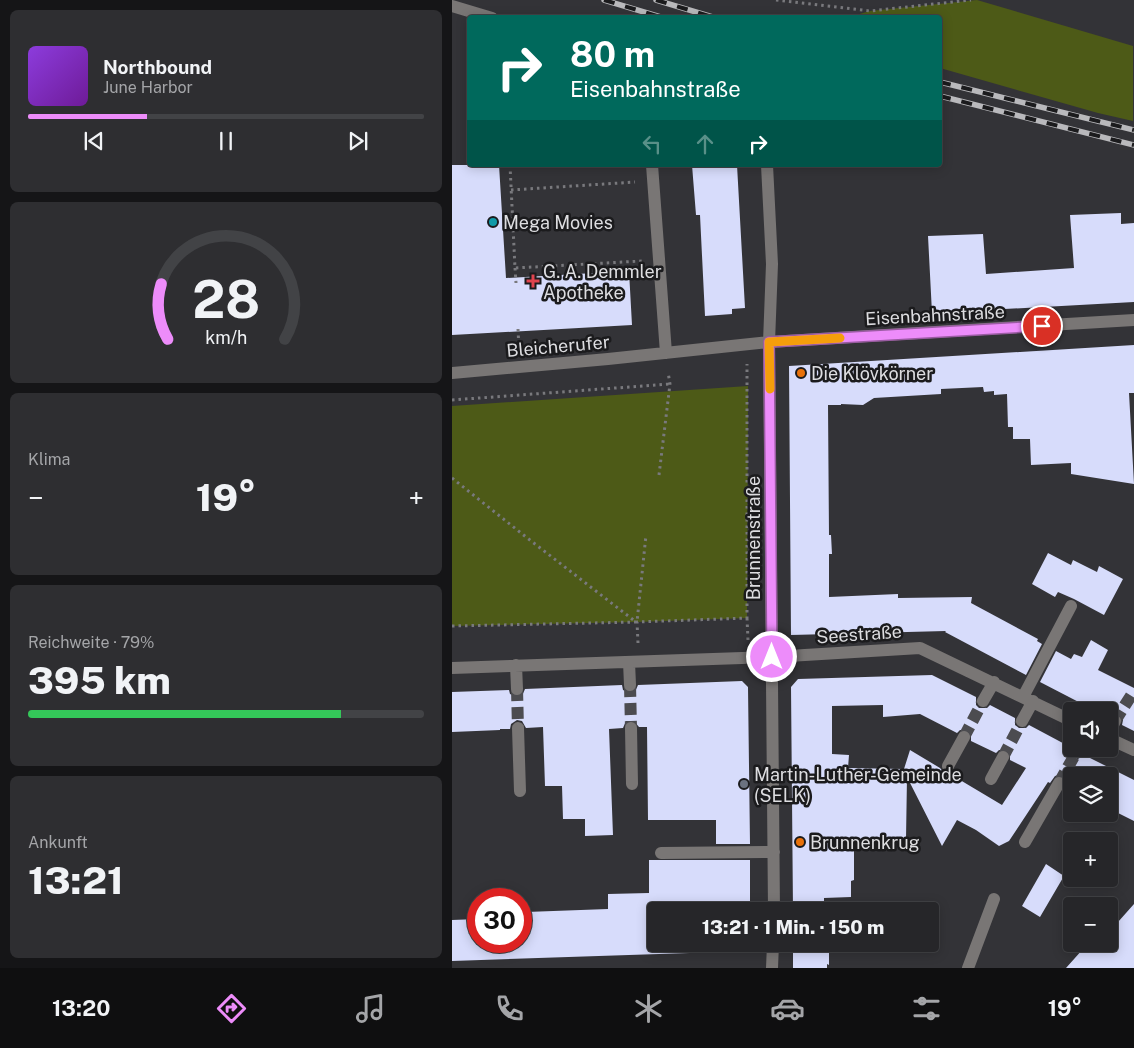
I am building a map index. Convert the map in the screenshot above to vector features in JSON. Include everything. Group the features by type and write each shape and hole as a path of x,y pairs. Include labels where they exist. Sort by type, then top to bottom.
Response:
{"street":[{"path":"452,6 482,15"},
{"path":"652,167 666,353"},
{"name":"Brunnenstraße","path":"767,167 772,264 769,342 774,902"},
{"name":"Eisenbahnstraße","path":"769,342 1134,320"},
{"name":"Bleicherufer","path":"452,373 769,342"},
{"path":"1022,721 1028,699 1071,606"},
{"name":"Seestraße","path":"452,668 772,657 920,648 1063,716"},
{"path":"630,685 634,662"},
{"path":"516,666 517,689"},
{"path":"983,701 994,682"},
{"path":"518,728 520,791"},
{"path":"631,728 632,784"},
{"path":"948,766 964,737"},
{"path":"1118,743 1134,750"},
{"path":"991,779 1003,757"},
{"path":"1025,842 1059,783"},
{"path":"661,853 774,852"},
{"path":"968,968 994,899"},
{"path":"772,968 773,952"}],"path":[{"path":"776,0 870,11 971,0"},
{"path":"510,167 516,282"},
{"path":"511,190 654,181"},
{"path":"515,268 660,260"},
{"path":"452,626 747,618 746,345"},
{"path":"659,476 670,384 666,353"},
{"path":"452,400 670,384"},
{"path":"452,478 637,622"},
{"path":"634,662 646,535"}],"green space":[{"path":"977,0 1133,46 1133,121 1098,113 942,69 942,15 856,15 870,11"},
{"path":"748,386 747,618 452,626 452,406"}],"building":[{"path":"452,165 499,167 506,278 629,271 632,325 452,335"},
{"path":"692,167 737,167 745,308 732,309 732,314 705,316 700,215 696,215"},
{"path":"1121,213 1121,224 1134,223 1134,302 932,313 928,236 983,234 986,274 1074,268 1070,215"},
{"path":"1134,345 1134,393 1129,393 1134,484 1071,474 1071,463 1031,465 1030,439 1013,439 1013,427 1008,427 1007,394 994,395 994,391 984,392 983,387 941,389 941,394 874,398 863,405 828,405 829,535 831,535 832,554 829,554 829,597 898,594 898,598 972,597 971,603 1038,639 1037,641 1042,644 1026,675 946,631 791,635 789,366"},
{"path":"1048,553 1071,565 1073,560 1097,572 1099,566 1123,579 1104,615 1058,592 1055,597 1032,584"},
{"path":"1091,640 1108,650 1098,670 1134,688 1134,731 1122,725 1123,720 1118,714 1118,702 1079,702 1040,682 1056,651 1071,659 1074,654 1082,657"},
{"path":"932,675 976,697 976,705 979,708 987,708 990,705 1015,718 1015,725 1019,728 1026,728 1029,725 1063,743 1063,757 1078,759 1088,757 1108,767 1063,767 1063,776 1055,776 1050,783 1048,782 1009,841 999,846 957,820 942,846 907,777 906,839 854,839 854,880 851,881 851,897 824,898 824,902 793,902 791,687 798,679","holes":["883,705 883,717 920,714 957,733 960,730 967,730 971,733 971,741 996,753 999,750 1006,750 1010,753 1010,760 1026,768 1002,805 950,774 944,773 940,768 910,750 904,769 848,768 849,755 832,754 832,706"]},
{"path":"742,681 748,687 750,844 716,844 716,820 648,820 647,727 639,727 634,721 626,721 623,728 609,729 613,835 585,836 585,819 563,819 562,786 545,786 543,727 526,728 522,721 517,720 511,724 510,729 452,732 452,692 509,690 510,694 517,697 522,696 525,689 622,685 623,690 630,693 635,692 638,685"},
{"path":"1118,772 1134,780 1134,821 1118,813"},
{"path":"649,860 750,860 750,902 647,902 647,952 720,952 452,961 452,920 467,919 467,953 532,953 532,912 608,909 608,894 649,893"},
{"path":"1046,864 1063,875 1040,917 1022,906"},
{"path":"1134,904 1134,968 1066,968 1080,952 1118,952 1118,922"},
{"path":"793,952 829,952 829,965 827,964 827,968 793,968"}],"tunnel":[{"path":"630,685 631,728"},
{"path":"517,689 518,728"},
{"path":"1118,716 1134,691"},
{"path":"964,737 983,701"},
{"path":"1003,757 1022,721"},
{"path":"1059,783 1074,757"}],"railway":[{"path":"604,0 654,15"},
{"path":"656,0 706,15"},
{"path":"942,82 1134,130"},
{"path":"942,97 1134,145"}],"slow traffic":[{"path":"770,389 769,342 840,338"}],"place":[{"name":"Mega Movies","path":"493,222"},
{"name":"G. A. Demmler Apotheke","path":"533,281"},
{"name":"Die Klövkörner","path":"801,373"},
{"name":"Martin-Luther-Gemeinde (SELK)","path":"744,784"},
{"name":"Brunnenkrug","path":"800,842"}],"route":[{"path":"772,657 769,342 1042,326"}]}
